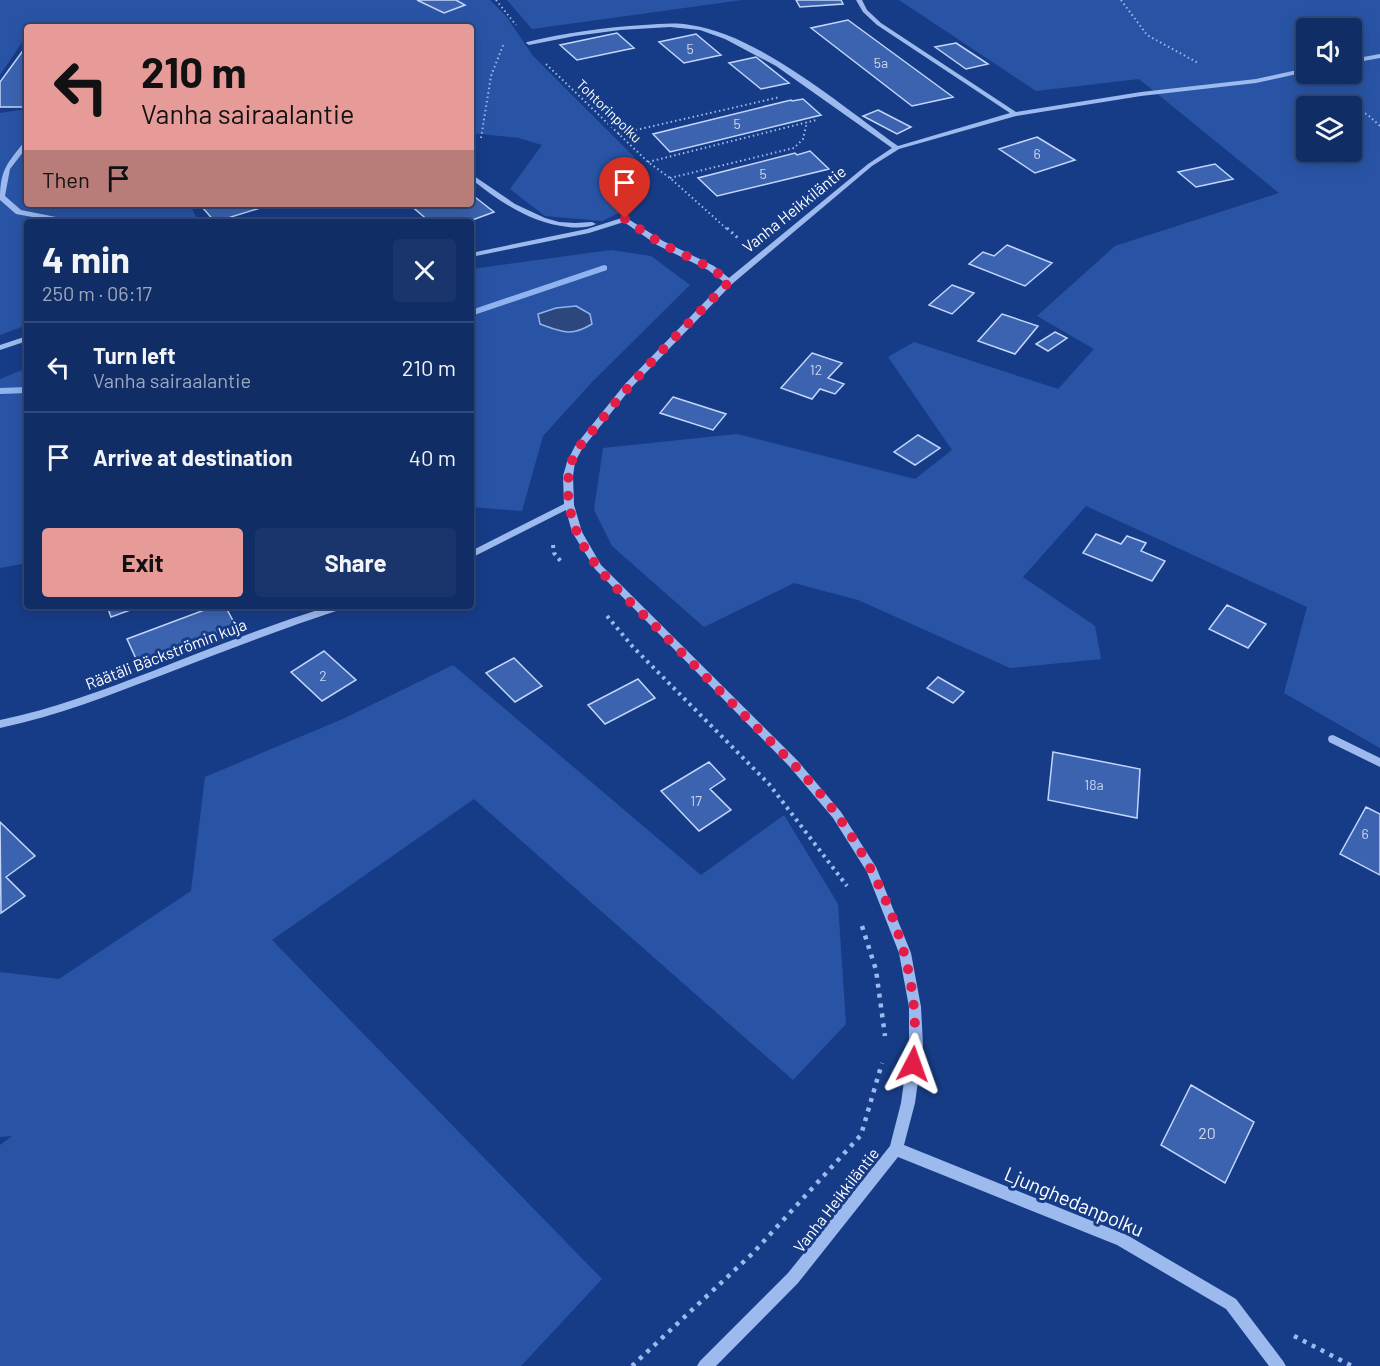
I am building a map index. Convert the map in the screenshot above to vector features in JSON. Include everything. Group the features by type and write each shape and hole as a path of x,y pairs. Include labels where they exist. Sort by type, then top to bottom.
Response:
{"street":[{"path":"859,0 865,11 879,24 1015,114"},
{"path":"528,43 609,28 691,27 702,29 750,49 813,89 897,148"},
{"path":"1362,59 1380,56"},
{"name":"Vanha Heikkiläntie","path":"705,1366 793,1278 896,1149 908,1103 915,1045 915,1007 905,953 872,870 837,815 793,763 598,567 577,532 569,505 568,476 571,462 578,448 628,386 729,282 870,165 897,148 1015,114 1296,72"},
{"path":"24,146 7,169 1,197 19,212 55,219"},
{"path":"474,178 541,221 561,226 625,219 660,243 716,272 729,282"},
{"path":"474,254 589,231 625,219"},
{"path":"0,348 24,339"},
{"path":"474,553 569,505"},
{"name":"Räätäli Bäckströmin kuja","path":"0,724 34,718 87,700 332,609"},
{"path":"1333,739 1380,764"},
{"name":"Ljunghedanpolku","path":"896,1149 1122,1240 1231,1304 1278,1366"}],"path":[{"name":"Tohtorinpolku","path":"496,0 517,25 535,53 617,134 748,247 716,272"},
{"path":"1121,0 1147,35 1233,83"},
{"path":"481,138 490,76 503,44 517,25"},
{"path":"617,134 813,89"},
{"path":"1362,113 1367,114 1380,126"},
{"path":"648,162 824,118 861,123"},
{"path":"670,178 794,148 803,139 807,122"},
{"path":"548,516 554,554 569,570"},
{"path":"604,613 633,647 769,784 850,891"},
{"path":"861,925 876,970 885,1038"},
{"path":"632,1366 753,1253 861,1135 883,1060"}],"shaded area":[{"path":"0,0 490,0 506,16 533,56 643,166 647,189 623,211 602,221 545,216 510,189 542,145 519,138 474,133 474,24 24,24 24,39 0,75"},
{"path":"507,0 742,0 532,29"},
{"path":"899,0 1380,0 1380,748 1284,693 1307,607 1086,506 1023,577 1095,626 1101,659 1010,668 858,600 794,583 704,627 612,546 594,510 603,448 737,434 915,479 952,450 888,357 914,342 1058,389 1094,349 1037,316 1115,246 1279,193 1139,79 1036,91"},
{"path":"24,109 24,207 191,207 197,219 24,219 24,326 0,335 0,113"},
{"path":"611,250 651,256 690,285 593,381 543,436 522,511 474,507 474,269"},
{"path":"576,306 590,314 592,324 578,331 566,332 540,324 538,314 556,308"},
{"path":"24,369 24,564 0,568 0,379"},
{"path":"453,665 701,875 784,815 838,904 846,1024 793,1080 474,799 272,940 602,1279 521,1366 0,1366 0,1145 12,1136 0,1137 0,972 59,979 191,891 205,777 345,718"}],"building":[{"path":"417,0 456,0 465,5 444,13"},
{"path":"796,0 841,0 843,4 800,7"},
{"path":"848,20 953,97 912,106 811,28"},
{"path":"617,33 634,48 577,60 560,45"},
{"path":"696,34 721,55 684,63 659,42"},
{"path":"956,43 988,64 966,69 935,47"},
{"path":"24,49 24,107 0,107 0,82"},
{"path":"756,57 789,83 761,89 729,63"},
{"path":"803,99 821,115 670,152 653,134 791,100"},
{"path":"878,110 911,127 897,134 863,116"},
{"path":"1037,137 1075,160 1035,173 999,149"},
{"path":"810,151 829,169 717,196 698,178 795,153 797,155"},
{"path":"1215,164 1233,179 1196,187 1178,172"},
{"path":"474,196 494,212 474,219 426,219 412,207 474,207"},
{"path":"202,207 263,207 225,219 212,219"},
{"path":"1007,245 1052,263 1025,286 969,264 983,252 994,256"},
{"path":"952,285 974,293 952,314 929,305"},
{"path":"1002,314 1038,326 1015,354 978,341"},
{"path":"1055,332 1067,338 1048,351 1036,344"},
{"path":"812,353 842,363 828,378 844,384 835,394 820,389 812,399 781,388"},
{"path":"673,397 726,414 713,430 660,413"},
{"path":"918,435 940,448 915,465 894,452"},
{"path":"1096,534 1121,544 1127,536 1146,543 1141,551 1165,561 1152,581 1083,553"},
{"path":"1227,605 1266,624 1248,648 1209,629"},
{"path":"108,609 133,609 111,617"},
{"path":"207,609 227,609 236,626 138,663 127,639"},
{"path":"324,651 356,680 322,701 291,672"},
{"path":"514,658 542,686 515,702 486,673"},
{"path":"938,677 964,692 953,703 927,688"},
{"path":"638,679 655,698 605,724 588,705"},
{"path":"1053,752 1140,769 1137,818 1048,800"},
{"path":"709,762 725,779 710,789 731,810 699,831 661,791"},
{"path":"1366,807 1380,814 1380,875 1340,854"},
{"path":"0,822 35,856 6,877 25,896 1,913"},
{"path":"1191,1085 1254,1122 1225,1183 1161,1145"}],"waterway":[{"path":"474,312 604,268"},
{"path":"0,391 24,390"}],"route":[{"path":"625,219 660,243 711,268 729,282 628,386 578,448 571,462 568,476 569,505 577,532 598,567 793,763 837,815 872,870 905,953 915,1007 913,1064"}]}
